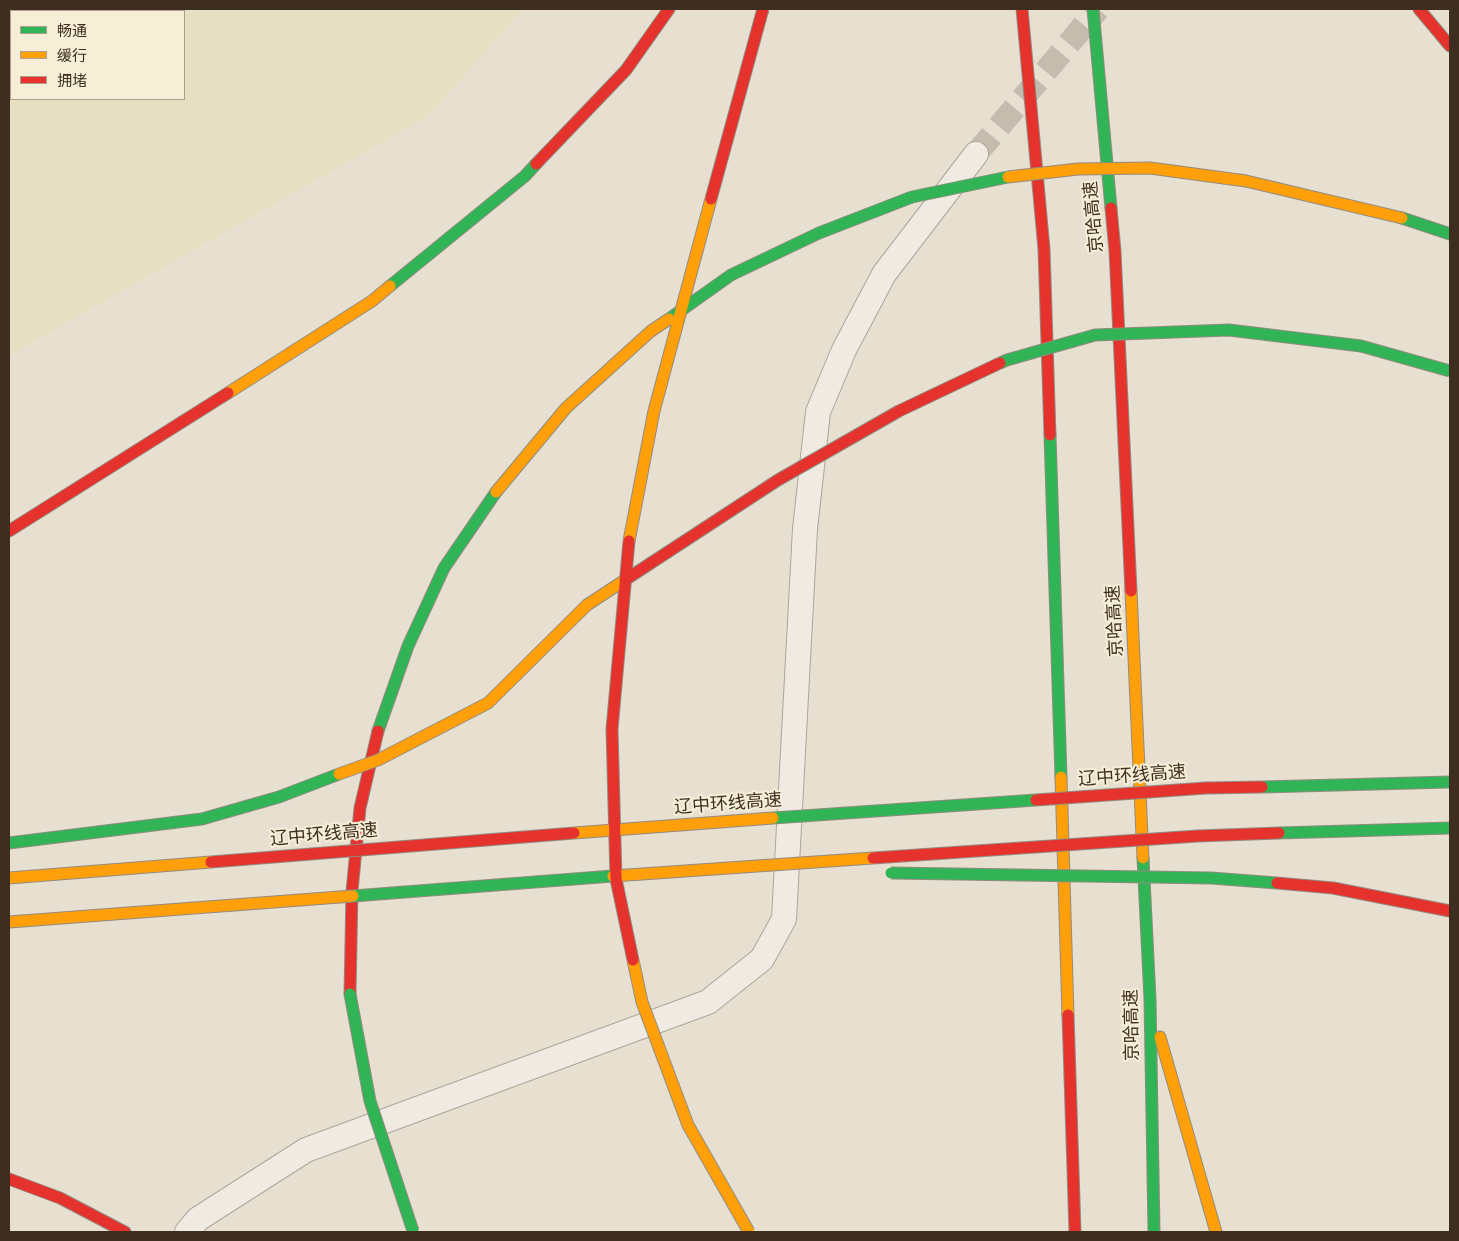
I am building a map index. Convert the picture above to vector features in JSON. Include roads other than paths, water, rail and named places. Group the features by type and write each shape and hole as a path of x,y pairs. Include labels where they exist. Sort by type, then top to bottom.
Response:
{"highway":[{"path":"9,531 372,301 525,176 626,70 669,9"},
{"path":"748,1232 688,1125 642,1002 616,880 612,729 628,545 654,411 762,9"},
{"path":"1022,9 1044,249 1076,1232"},
{"name":"京哈高速","path":"1093,9 1115,251 1150,1000 1154,1232"},
{"path":"1419,9 1450,46"},
{"path":"413,1232 370,1101 350,994 352,891 360,808 378,730 408,646 444,568 496,492 566,408 651,331 731,275 819,233 912,197 1002,178 1078,169 1150,168 1246,181 1402,218 1450,234"},
{"path":"9,843 202,819 278,797 378,760 488,703 587,604 778,480 899,410 1007,360 1095,335 1229,330 1361,346 1450,372"},
{"name":"辽中环线高速","path":"9,878 713,822 1206,788 1450,782"},
{"path":"9,922 697,870 1198,836 1450,828"},
{"path":"697,870 835,872"},
{"path":"875,872 1211,878 1333,888 1450,911"},
{"path":"1150,1000 1216,1232"},
{"path":"9,1179 60,1198 125,1232"}],"street":[{"path":"187,1232 198,1219 306,1150 708,1002 762,959 784,918 805,529 818,412 844,350 884,274 976,154"}],"tunnel":[{"path":"976,154 1098,9"}]}
